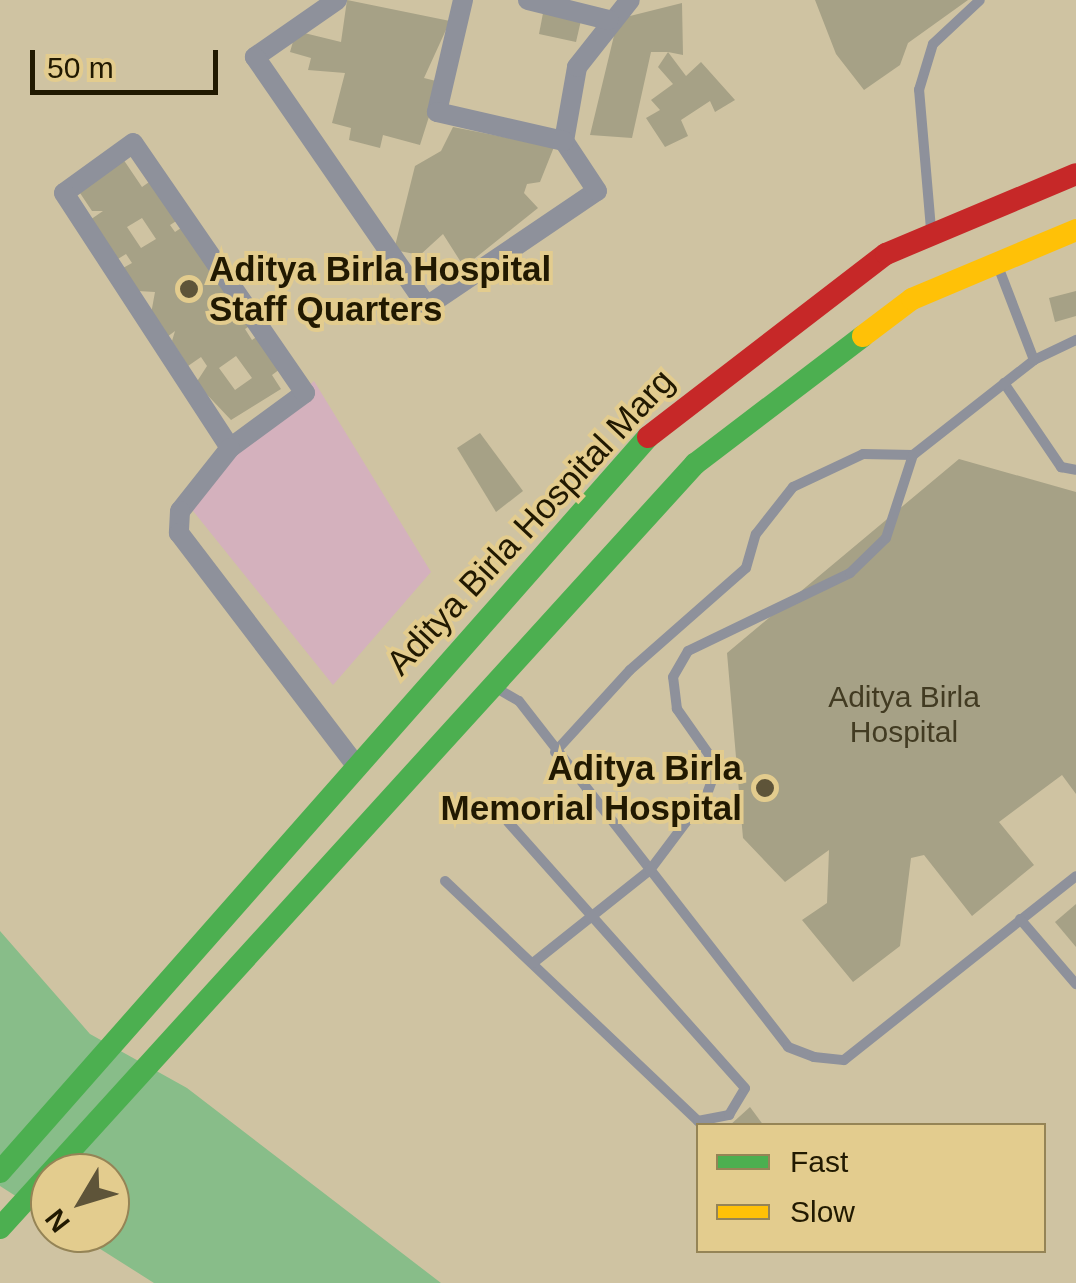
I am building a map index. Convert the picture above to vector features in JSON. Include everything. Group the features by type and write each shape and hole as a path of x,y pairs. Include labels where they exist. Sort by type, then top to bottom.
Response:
{"main road":[{"name":"Aditya Birla Hospital Marg","path":"0,1172 167,990 356,764 658,426 829,290 931,230 1076,174"},
{"path":"0,1228 497,688 694,464 859,333 995,259 1076,230"},
{"path":"195,957 224,984"}],"street":[{"path":"337,0 255,57 428,306 597,192 564,141 577,67 609,20 630,0"},
{"path":"463,0 437,112 564,141"},
{"path":"528,0 609,20"},
{"path":"230,448 66,200 70,183 133,142 305,393 230,448 180,511 180,532 356,764"}],"lane":[{"path":"931,230 919,90 933,44 980,0"},
{"path":"995,259 1034,360"},
{"path":"533,963 650,870 706,794 717,766 677,709 673,677 688,650 850,573 886,538 913,455 1034,360 1076,340"},
{"path":"1004,384 1061,467 1076,470"},
{"path":"555,752 630,670 746,568 756,534 793,487 863,454 913,455"},
{"path":"497,688 519,701 788,1047 814,1057 844,1060 1076,876"},
{"path":"445,881 698,1122 729,1115 744,1088 594,913 508,822"},
{"path":"1020,919 1076,984"}],"shaded area":[{"path":"314,381 431,572 333,685 181,496"},
{"path":"0,931 90,1034 187,1088 441,1283 154,1283 107,1253 130,1253 130,1153 30,1153 30,1205 0,1186"}],"building":[{"path":"347,0 450,21 424,78 440,82 420,145 383,135 380,148 349,140 351,128 332,123 345,73 308,70 311,58 290,52 296,31 341,42"},
{"path":"815,0 968,0 908,43 900,65 864,90 836,54"},
{"path":"682,3 683,55 651,52 632,138 590,135 618,19"},
{"path":"544,8 582,16 576,42 539,34"},
{"path":"668,52 686,76 701,62 735,100 715,112 710,101 681,120 688,136 665,147 646,118 660,110 651,100 673,84 658,67"},
{"path":"453,127 554,147 540,182 527,184 524,193 538,208 464,267 443,234 420,255 394,250 415,166 441,151"},
{"name":"Aditya Birla Hospital Staff Quarters","path":"121,156 142,187 155,178 181,218 170,225 175,232 184,226 254,323 245,329 252,340 258,336 280,369 272,375 281,389 231,420 196,383 207,366 201,357 188,366 172,341 175,331 167,337 151,314 155,292 138,291 123,268 132,263 126,254 113,262 87,222 103,211 92,211 80,193","holes":["142,218 156,239 141,248 127,227","236,356 252,378 235,390 219,368"]},
{"path":"1076,291 1076,316 1055,322 1049,298"},
{"path":"480,433 523,491 496,512 457,448"},
{"path":"959,459 1076,492 1076,794 1062,775 999,822 1034,865 972,916 924,855 911,858 900,946 853,982 802,920 827,903 829,850 785,882 743,838 727,653"},
{"path":"1076,904 1076,947 1055,922"},
{"path":"750,1107 762,1123 732,1123"}],"traffic: fast":[{"path":"0,1228 695,464 863,336"},
{"path":"0,1172 648,437"}],"traffic: slow":[{"path":"863,336 912,299 1076,230"}],"traffic: jam":[{"path":"648,437 886,254 1076,174"}],"place":[{"name":"Aditya Birla Hospital Staff Quarters","path":"189,289"},
{"name":"Aditya Birla Memorial Hospital","path":"765,788"}]}
